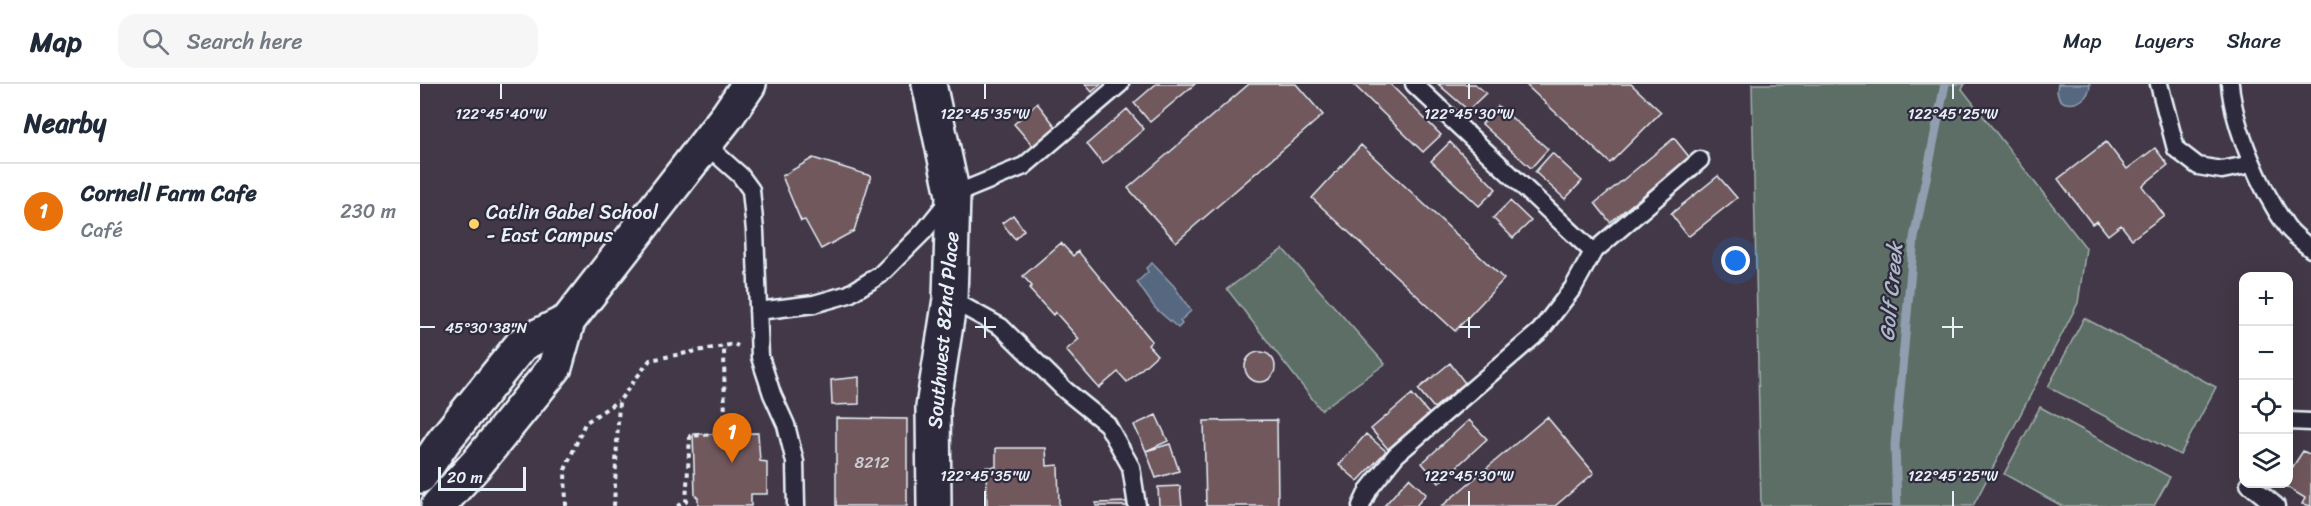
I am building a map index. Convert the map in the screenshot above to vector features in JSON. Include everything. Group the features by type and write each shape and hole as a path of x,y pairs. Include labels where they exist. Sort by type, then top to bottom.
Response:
{"main road":[{"path":"438,506 479,461 555,367 568,321 749,84"},
{"name":"Southwest 82nd Place","path":"930,84 953,195 950,300 933,407 934,506"},
{"path":"420,476 443,442 522,344 568,321"}],"lane":[{"path":"758,311 814,304 849,294 880,275 924,231 953,195 1024,166 1120,84"},
{"path":"1414,84 1593,252"},
{"path":"2159,84 2176,149 2198,166 2222,170 2252,164"},
{"path":"2230,84 2232,106 2252,164 2288,228 2311,249"},
{"path":"705,144 740,175 751,190 760,357 772,394 786,425 795,462 796,506"},
{"path":"1361,506 1369,489 1396,455 1540,331 1573,288 1593,252 1701,160"},
{"path":"950,300 1001,327 1065,390 1107,424 1131,467 1137,506"},
{"path":"2293,421 2311,422"},
{"path":"2255,488 2276,506"}],"path":[{"path":"566,506 565,470 585,423 619,401 650,360 734,344 760,357"},
{"path":"676,506 686,502 690,436 725,433 724,346"},
{"path":"614,506 619,401"}],"green space":[{"path":"1752,84 1965,84 1962,89 2086,248 2078,303 1973,506 1761,506"},
{"path":"1283,249 1385,364 1321,410 1227,289"},
{"path":"2084,318 2216,387 2180,455 2048,387"},
{"path":"2040,407 2170,477 2154,506 2062,506 2004,474"}],"water":[{"path":"2058,84 2090,84 2084,98 2071,104 2060,99 2057,93"},
{"path":"1152,263 1174,286 1191,311 1180,321 1182,324 1178,328 1155,308 1137,282 1148,272 1146,268"}],"building":[{"path":"1085,84 1101,84 1092,92"},
{"path":"1156,84 1195,84 1150,122 1134,103"},
{"path":"1249,84 1296,84 1323,115 1176,242 1128,188"},
{"path":"1353,84 1390,84 1441,135 1423,152"},
{"path":"1438,84 1475,84 1486,93 1468,110"},
{"path":"1525,84 1631,84 1661,112 1610,163"},
{"path":"1037,103 1056,127 1033,146 1014,124"},
{"path":"1498,106 1548,149 1531,168 1482,124"},
{"path":"1127,109 1144,129 1103,164 1087,144"},
{"path":"1674,138 1690,158 1610,222 1595,203"},
{"path":"1450,142 1496,189 1479,206 1431,161"},
{"path":"2106,142 2127,169 2155,148 2168,165 2142,186 2164,215 2132,239 2121,225 2108,235 2097,221 2092,224 2058,179"},
{"path":"1361,145 1504,279 1455,331 1312,198"},
{"path":"1552,153 1582,181 1565,199 1535,172"},
{"path":"813,158 871,176 854,231 821,249 805,220 801,221 782,176"},
{"path":"1718,176 1737,198 1689,236 1687,235 1671,214"},
{"path":"1510,201 1531,221 1513,238 1493,218"},
{"path":"1013,215 1024,230 1015,239 1002,223"},
{"path":"1061,243 1073,256 1078,251 1152,341 1148,345 1157,355 1127,382 1118,372 1099,388 1066,350 1079,339 1055,312 1053,315 1029,289 1032,286 1023,276"},
{"path":"1260,352 1266,353 1274,361 1274,373 1266,381 1260,382 1254,381 1246,373 1245,367 1246,361 1254,353"},
{"path":"1450,363 1465,383 1434,408 1418,389"},
{"path":"859,377 859,404 832,405 831,380"},
{"path":"1412,394 1429,414 1388,449 1371,429"},
{"path":"1156,415 1168,441 1146,451 1134,425"},
{"path":"1547,417 1594,473 1555,506 1442,506"},
{"path":"836,418 907,419 907,506 836,506"},
{"path":"1277,420 1278,506 1206,506 1204,421"},
{"path":"1469,420 1487,439 1439,483 1422,463"},
{"path":"758,433 760,461 767,462 767,494 751,494 751,506 698,506 698,498 695,495 693,434"},
{"path":"1366,434 1386,451 1358,481 1339,465"},
{"path":"1170,444 1179,471 1156,478 1146,451"},
{"path":"996,448 1046,448 1047,466 1058,465 1059,506 987,506 986,467 996,467"},
{"path":"2303,451 2311,455 2311,506 2302,504 2305,498 2289,488 2293,488 2293,466"},
{"path":"1409,478 1426,494 1416,506 1384,506"},
{"path":"1180,486 1182,506 1159,506 1158,487"},
{"path":"1127,502 1128,506 1096,506 1096,503"}],"waterway":[{"name":"Golf Creek","path":"1897,506 1895,445 1914,238 1945,84"}],"place":[{"name":"Catlin Gabel School - East Campus","path":"474,224"},
{"name":"Cornell Farm Cafe","path":"732,463"}]}
